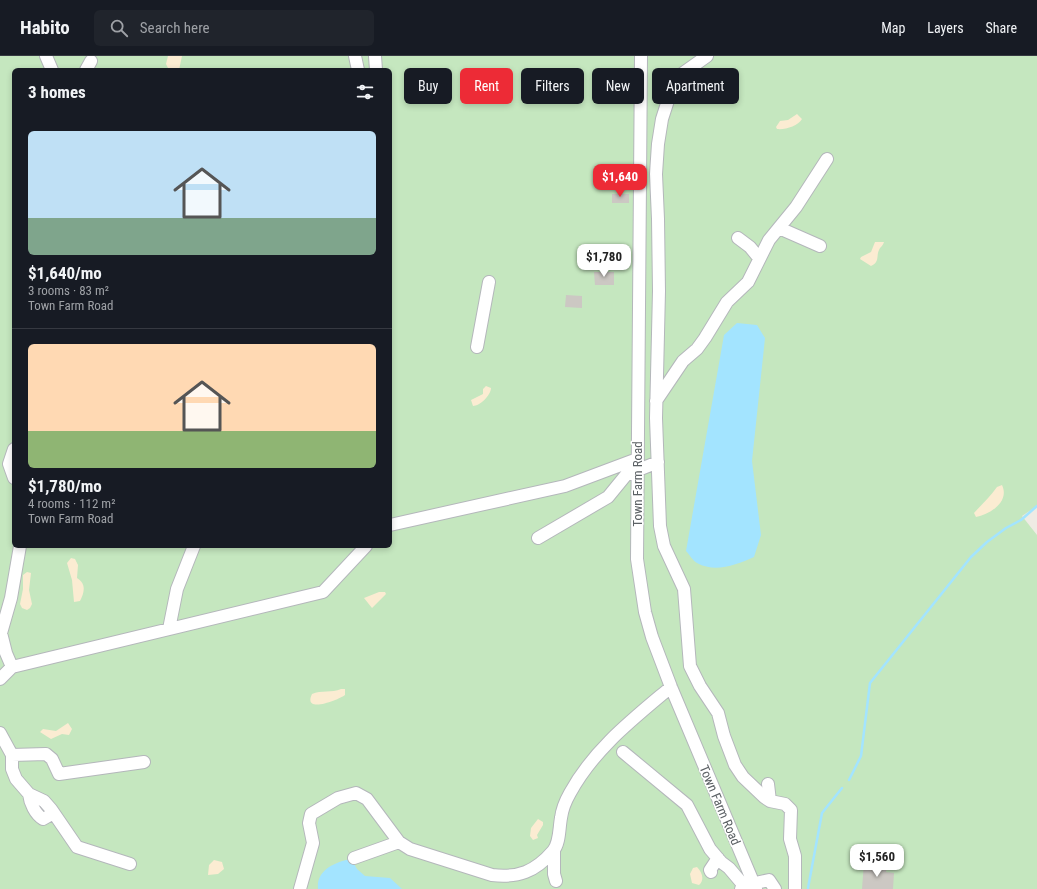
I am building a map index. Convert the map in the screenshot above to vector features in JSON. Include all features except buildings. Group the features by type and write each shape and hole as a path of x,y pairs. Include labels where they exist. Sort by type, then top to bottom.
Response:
{"street":[{"path":"46,56 51,68"},
{"path":"355,56 358,68"},
{"path":"375,56 376,68"},
{"name":"Town Farm Road","path":"641,56 637,464 637,559 639,583 652,637 749,887"},
{"path":"707,56 679,76 672,88 662,119 658,144 656,174 658,234 656,401 660,526 664,546 684,589 690,666 700,686 718,713 734,765 743,777 770,801 785,804 791,810 790,839 795,856 795,889"},
{"path":"656,401 683,361 705,338 726,302 748,282 769,240 796,206 827,159"},
{"path":"779,228 820,246"},
{"path":"738,238 750,247 759,258"},
{"path":"477,347 490,282"},
{"path":"12,455 9,464 12,472"},
{"path":"392,525 565,486 637,464 658,462"},
{"path":"538,538 608,497 637,464"},
{"path":"12,667 6,654 1,633 11,598 20,548"},
{"path":"169,629 177,589 193,548"},
{"path":"0,679 12,667 323,592 364,548"},
{"path":"556,881 554,850 558,838 561,817 570,793 604,746 616,734 671,688"},
{"path":"0,733 12,755 12,769 16,779 29,794 44,801 77,847 130,864"},
{"path":"616,734 623,752"},
{"path":"604,746 623,752 687,805 710,849 749,887 769,880 775,889"},
{"path":"12,755 46,754 52,759 59,774 144,762"},
{"path":"768,784 770,801"},
{"path":"300,889 314,843 309,823 311,814 338,798 356,793 367,799 399,842 410,849 443,858 492,875 505,877 521,875 537,866 554,850"},
{"path":"354,858 399,842"},
{"path":"711,872 710,870 718,858"}],"green space":[{"path":"0,56 1037,56 1037,506 1022,516 1037,535 1037,889 0,889"}],"sand":[{"path":"168,56 182,56 179,68 168,68 166,64"},
{"path":"797,114 802,119 798,124 787,128 777,129 776,127 780,121 788,120"},
{"path":"875,242 884,242 878,252 876,263 871,266 860,259 871,252"},
{"path":"486,386 491,388 491,391 482,402 476,406 473,406 471,400 483,394 483,389"},
{"path":"1002,485 1004,491 1001,502 987,513 976,517 974,513 997,487"},
{"path":"71,558 75,559 78,565 77,578 82,583 84,589 80,601 74,602 72,580 67,563"},
{"path":"27,572 31,573 29,590 32,604 27,610 22,608 20,604 23,589 23,575"},
{"path":"379,592 385,592 386,594 372,608 364,598"},
{"path":"345,689 345,695 330,702 317,705 312,704 310,700 312,694"},
{"path":"68,723 72,729 69,735 62,734 51,739 40,732 43,729 56,731"},
{"path":"538,819 543,822 543,825 537,835 538,838 533,840 530,836 531,828"},
{"path":"214,860 222,862 224,869 218,874 208,875 209,865"},
{"path":"697,867 702,876 702,881 699,885 692,883 690,874 693,868"}],"water":[{"path":"737,323 757,325 765,338 752,461 761,535 754,557 740,563 718,568 704,566 696,562 686,551 724,335"},
{"path":"351,859 357,869 365,876 390,878 402,889 318,889 318,882 323,872 339,862"}],"waterway":[{"path":"849,780 861,756 870,683 971,557 987,542 1006,528 1021,520 1037,506"},
{"path":"808,888 822,813 842,788"}]}
